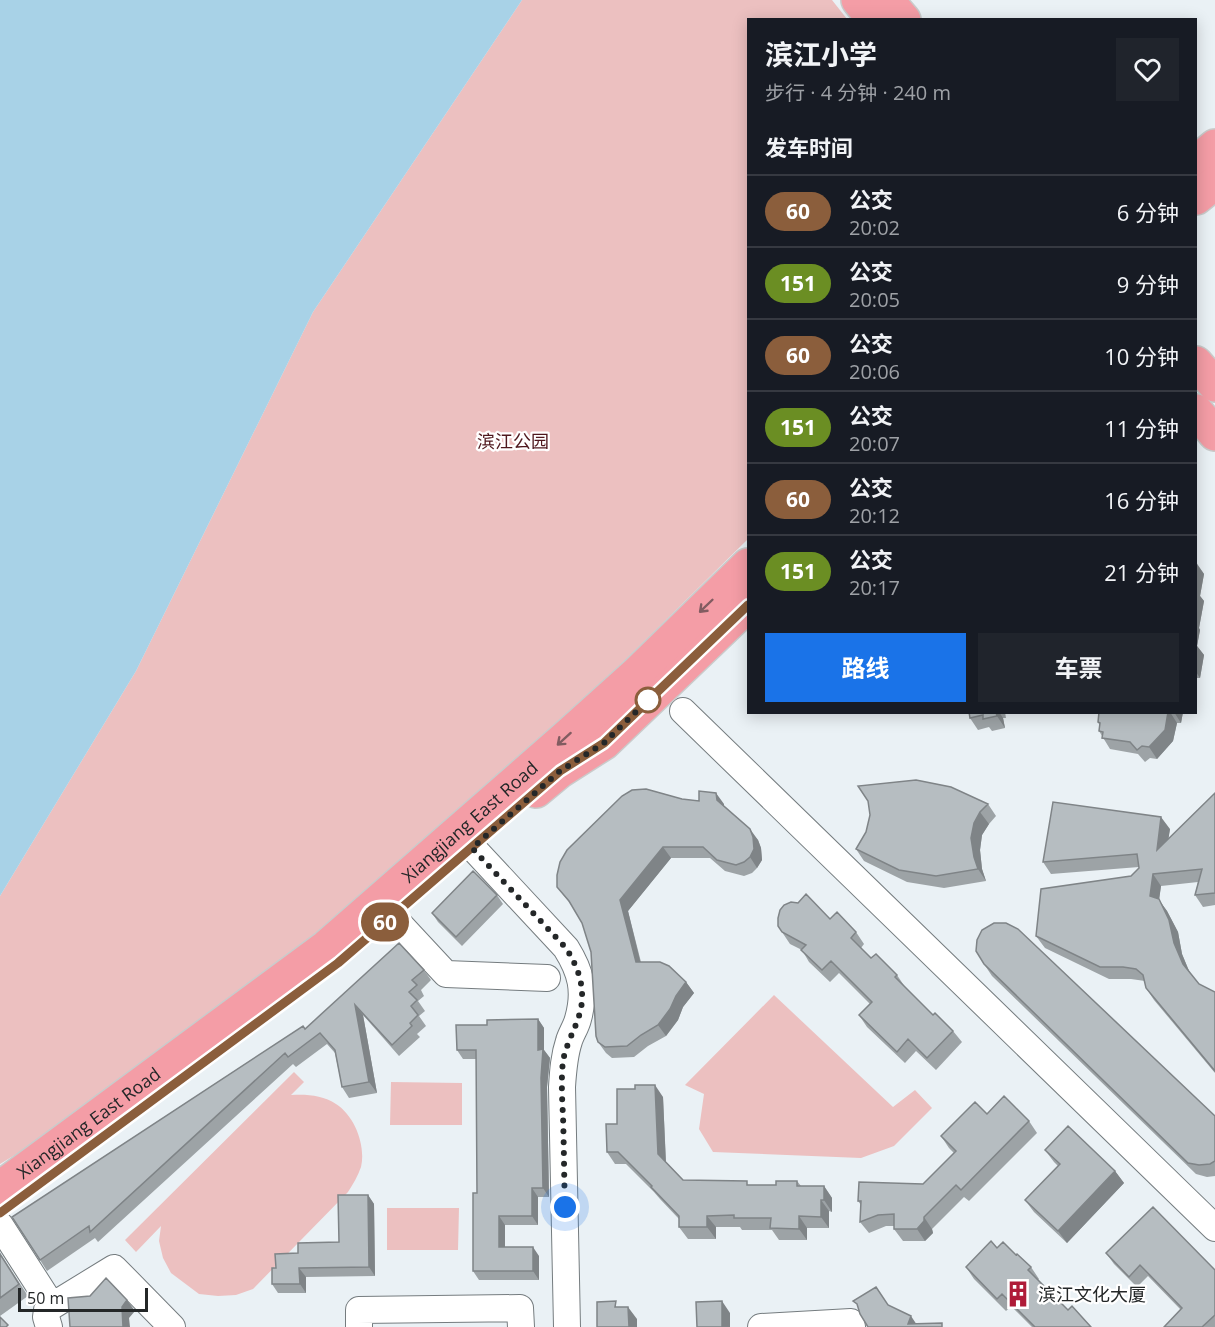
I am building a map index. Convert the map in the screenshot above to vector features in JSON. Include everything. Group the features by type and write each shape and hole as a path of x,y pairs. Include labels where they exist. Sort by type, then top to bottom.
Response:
{"main road":[{"path":"858,0 872,18"},
{"path":"887,0 902,18"},
{"path":"1197,161 1215,147"},
{"path":"1197,197 1215,183"},
{"path":"1197,364 1215,385"},
{"path":"1197,412 1215,434"},
{"name":"Xiangjiang East Road","path":"0,1188 326,947 636,674 747,567"},
{"name":"Xiangjiang East Road","path":"0,1213 338,963 560,771 604,743 747,606"}],"street":[{"path":"683,711 1215,1228"},
{"path":"472,848 566,948 576,963 582,982 582,1001 578,1021 563,1061 567,1327"},
{"path":"392,916 446,974 546,978"},
{"path":"0,1225 51,1316 114,1268 172,1327"},
{"path":"359,1327 359,1310 520,1308 521,1327"},
{"path":"761,1327 851,1322 852,1327"}],"green space":[{"name":"滨江公园","path":"522,0 832,0 846,18 747,18 747,540 544,740 393,876 79,1116 0,1164 0,896 136,671 313,312"},
{"path":"774,995 893,1107 915,1090 932,1108 894,1146 861,1158 713,1152 699,1129 704,1094 685,1085"},
{"path":"294,1072 304,1082 291,1095 326,1099 343,1109 349,1116 358,1132 362,1150 361,1167 348,1192 253,1289 236,1295 199,1294 171,1273 163,1258 159,1241 161,1226 136,1252 125,1240"},
{"path":"391,1082 462,1083 462,1125 390,1125"},
{"path":"387,1208 459,1208 458,1250 387,1250"}],"water":[{"path":"0,0 522,0 313,312 136,671 0,896"}],"building":[{"path":"969,714 996,714 997,716 983,719 983,715 970,718"},
{"path":"1099,714 1168,714 1165,730 1149,747 1142,746 1137,750 1130,742 1102,738 1103,732 1099,731 1100,723 1098,722"},
{"path":"916,780 951,787 988,804 974,823 971,838 978,869 936,876 899,870 856,849 866,832 870,815 868,801 858,786"},
{"path":"646,789 682,799 699,801 699,791 716,793 717,800 750,829 754,849 750,857 736,865 717,860 703,847 663,847 620,900 636,962 660,962 669,966 686,982 658,1025 627,1046 605,1047 598,1042 596,1036 591,952 582,923 569,901 557,887 557,875 560,862 567,850 622,796 632,790"},
{"path":"1215,793 1215,893 1195,895 1202,869 1153,874 1150,896 1159,899 1169,920 1174,943 1183,964 1199,984 1215,992 1215,1071 1146,988 1143,975 1136,969 1100,967 1036,936 1041,889 1131,876 1139,868 1137,854 1043,862 1053,802 1161,817 1157,850"},
{"path":"473,871 497,895 456,937 432,913"},
{"path":"806,894 830,919 837,912 856,932 851,938 871,958 876,954 897,975 895,977 933,1015 935,1013 953,1031 927,1058 908,1039 897,1052 859,1015 872,1002 831,961 822,970 801,950 806,945 782,932 778,926 780,910 791,902 798,903"},
{"path":"994,923 1006,923 1018,929 1215,1116 1215,1161 1199,1165 1188,1163 984,964 976,951 977,940 982,930"},
{"path":"399,943 424,970 412,980 417,985 409,992 417,1000 411,1006 418,1015 410,1023 412,1026 392,1045 355,1005 369,1082 342,1087 335,1050 320,1033 288,1057 285,1053 90,1232 89,1226 40,1260 12,1217 303,1026 305,1029"},
{"path":"538,1019 538,1050 543,1049 541,1078 543,1188 532,1188 532,1216 499,1216 499,1247 533,1247 533,1271 473,1271 473,1193 477,1193 476,1050 457,1050 456,1025 487,1025 487,1020"},
{"path":"635,1085 655,1085 658,1154 683,1180 747,1181 747,1185 776,1185 776,1181 797,1181 797,1186 824,1186 821,1217 799,1216 799,1229 770,1228 771,1218 734,1218 734,1215 707,1216 707,1227 679,1227 679,1216 652,1186 618,1152 607,1152 606,1124 617,1124 617,1089 635,1089"},
{"path":"1004,1096 1029,1121 961,1190 956,1185 924,1217 924,1221 917,1229 894,1229 894,1214 878,1215 860,1222 859,1182 923,1184 956,1151 941,1136 975,1102 987,1114"},
{"path":"1068,1126 1115,1171 1058,1231 1025,1200 1060,1164 1045,1150"},
{"path":"338,1195 368,1195 369,1267 299,1268 300,1284 272,1284 272,1268 276,1268 275,1254 298,1253 298,1243 339,1242"},
{"path":"1153,1207 1215,1270 1215,1315 1202,1327 1164,1327 1182,1308 1140,1265 1129,1277 1106,1253"},
{"name":"滨江文化大厦","path":"991,1241 997,1248 1003,1242 1017,1254 1031,1267 1028,1270 1068,1310 1072,1306 1091,1327 1035,1327 1002,1294 997,1299 966,1267"},
{"path":"0,1254 19,1284 0,1298"},
{"path":"106,1278 127,1300 122,1307 123,1327 70,1327 68,1298 90,1296"},
{"path":"876,1287 888,1305 911,1316 908,1324 942,1323 942,1327 868,1327 857,1304 853,1301"},
{"path":"616,1301 615,1307 628,1307 629,1327 597,1327 597,1302"},
{"path":"722,1301 722,1327 697,1327 696,1302"},
{"path":"0,1317 8,1325 6,1327 0,1327"}],"bus line":[{"name":"60","path":"0,1213 338,963 560,771 604,743 747,606"}],"place":[{"name":"滨江文化大厦","path":"1018,1294"}],"route":[{"path":"565,1207 563,1061 578,1021 582,1001 582,982 576,963 566,948 472,848 560,771 604,743 648,700"}]}
